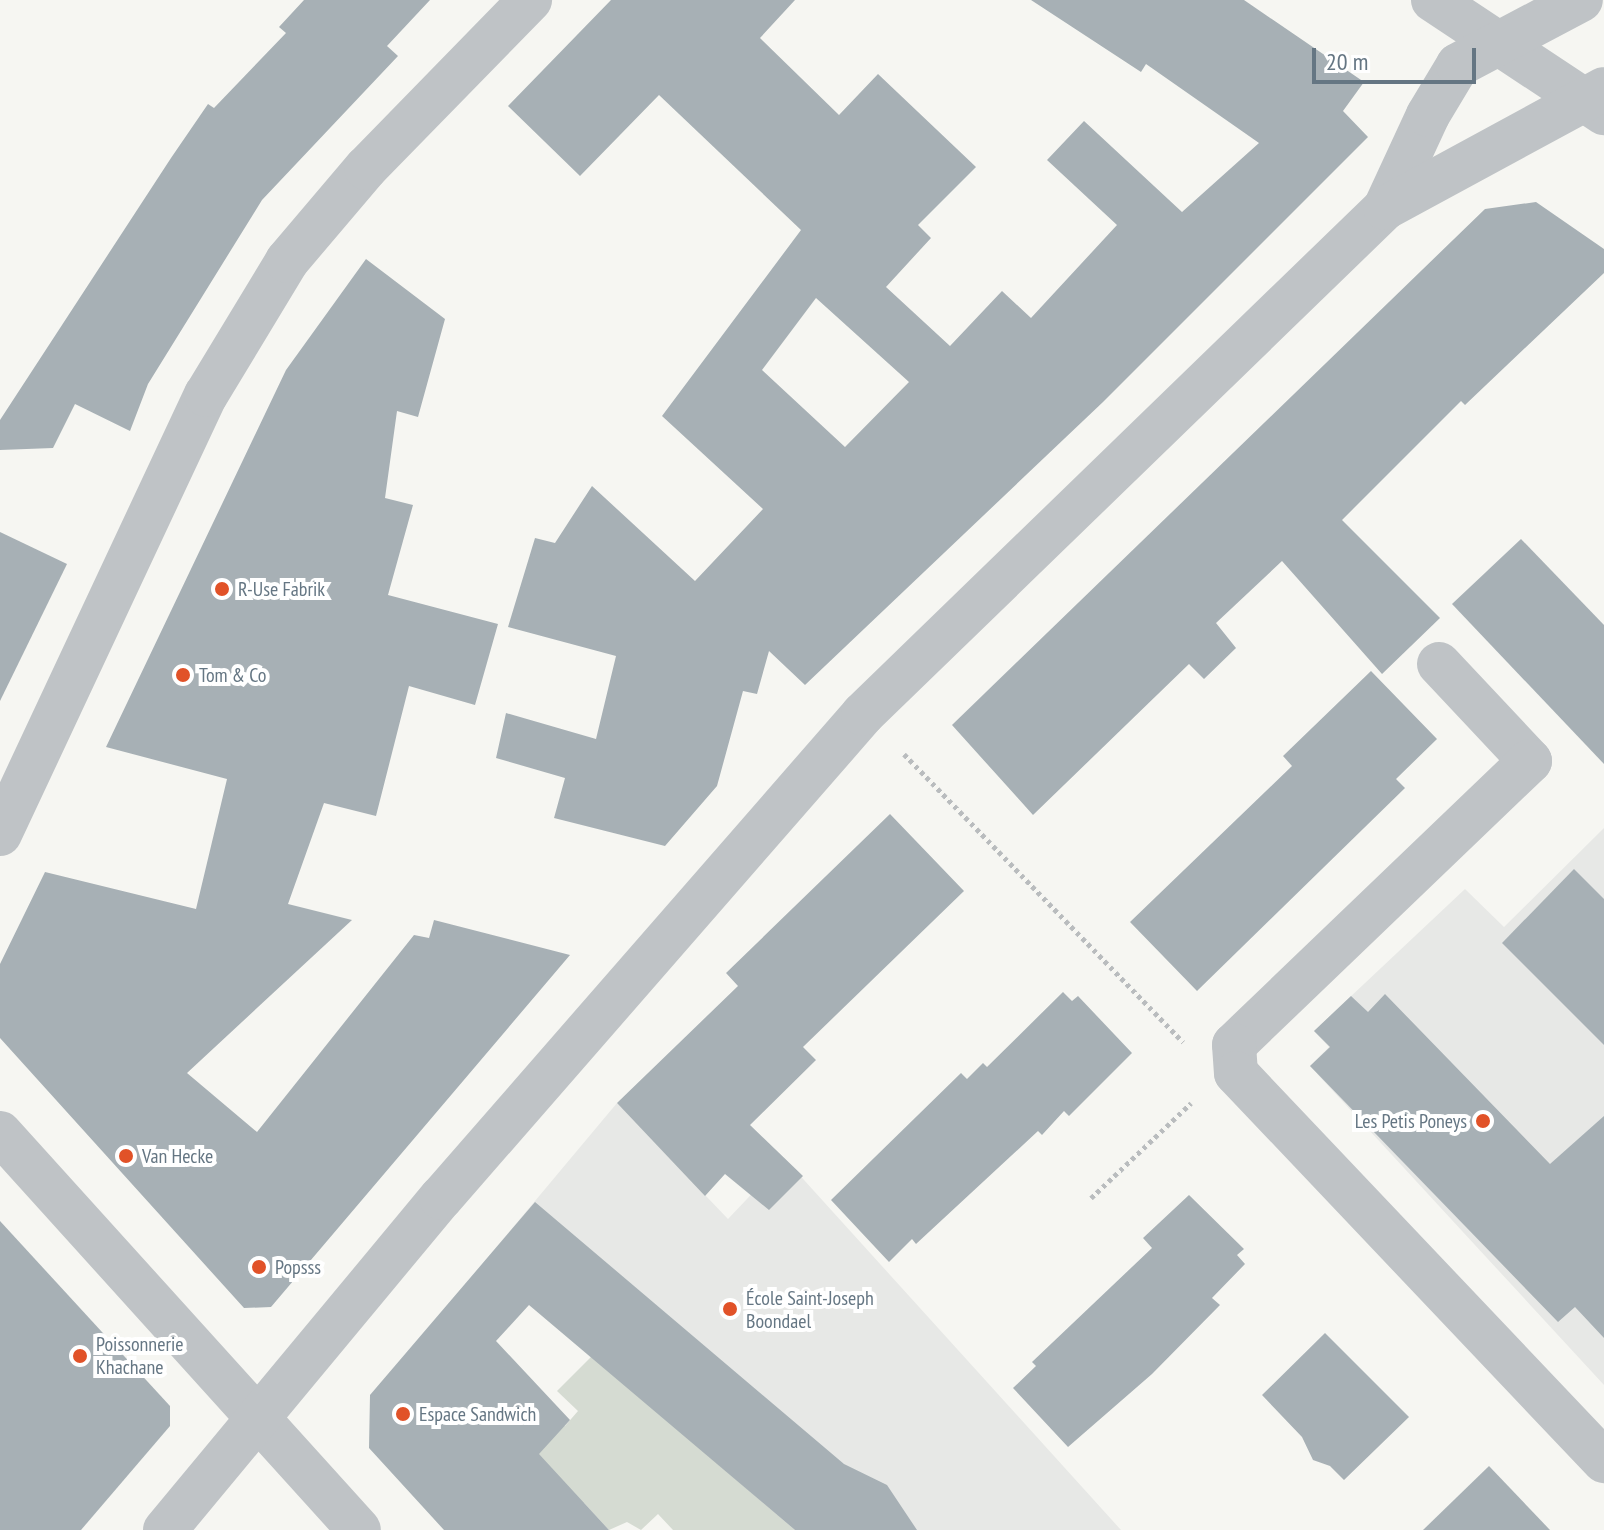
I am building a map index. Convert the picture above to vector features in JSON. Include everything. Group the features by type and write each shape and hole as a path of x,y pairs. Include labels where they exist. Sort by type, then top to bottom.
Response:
{"street":[{"path":"0,834 206,395 287,261 366,168 530,0"},
{"path":"1433,0 1502,45 1597,100"},
{"path":"1385,208 1428,115 1458,65 1502,45 1581,0"},
{"path":"165,1530 659,944 863,714 1385,208 1597,100"},
{"path":"1439,664 1530,761 1234,1045 1236,1073 1604,1461"},
{"path":"0,1133 359,1530"}],"path":[{"path":"904,754 1187,1046"},
{"path":"1091,1198 1191,1103"}],"shaded area":[{"name":"Les Petis Poneys","path":"1604,828 1604,1385 1310,1066 1329,1047 1314,1031 1465,889 1504,927"},
{"name":"École Saint-Joseph Boondael","path":"617,1103 728,1219 785,1159 1121,1530 795,1530 483,1263"},
{"path":"592,1356 795,1530 673,1530 658,1514 641,1530 627,1522 609,1530 584,1503 566,1519 533,1481 539,1404 565,1426 578,1411 557,1391"}],"building":[{"path":"304,0 430,0 387,46 398,56 262,200 148,384 130,431 75,404 53,448 0,450 0,420 171,158 208,104 214,108 286,33 279,27"},
{"path":"611,0 795,0 760,38 839,115 878,74 976,167 918,225 931,238 886,287 950,346 1002,291 1031,318 1117,225 1047,160 1084,121 1182,212 1259,143 1146,64 1141,72 1031,0 1244,0 1364,82 1343,111 1368,137 1103,402 805,685 769,651 757,694 743,691 717,786 665,846 554,818 565,778 496,758 506,713 596,739 616,656 508,627 535,538 555,543 592,486 695,581 763,509 662,416 801,230 659,95 580,176 508,106","holes":["816,298 909,382 845,447 762,370"]},
{"path":"1536,202 1604,249 1604,273 1465,405 1461,401 1342,520 1440,618 1382,674 1282,561 1216,623 1236,648 1204,679 1189,664 1033,815 952,725 1485,209"},
{"path":"366,259 445,319 418,417 397,411 385,498 413,505 388,595 498,624 475,705 409,686 376,816 324,803 288,904 352,920 187,1073 257,1132 414,935 429,938 434,920 570,955 271,1307 244,1308 0,1038 0,964 45,872 196,909 227,779 106,747 286,370"},
{"path":"0,532 67,564 0,701"},
{"path":"1521,539 1604,625 1604,764 1452,604"},
{"path":"1371,671 1437,739 1396,779 1405,788 1197,991 1130,922 1292,766 1283,756"},
{"path":"890,814 964,891 803,1047 816,1060 750,1125 803,1176 769,1210 725,1174 705,1196 617,1103 738,986 726,973"},
{"path":"1574,869 1604,899 1604,1045 1502,943"},
{"path":"1063,992 1072,1001 1078,996 1132,1053 1069,1116 1064,1111 1042,1135 1038,1131 916,1244 912,1239 889,1262 831,1200 961,1073 967,1079 983,1063 987,1067"},
{"path":"1385,994 1550,1164 1604,1116 1604,1338 1575,1307 1558,1322 1310,1066 1330,1047 1314,1031 1351,996 1368,1012"},
{"path":"1189,1195 1244,1249 1237,1255 1245,1264 1212,1298 1220,1305 1152,1374 1068,1447 1013,1388 1036,1366 1032,1362 1152,1248 1143,1238"},
{"path":"535,1202 844,1464 887,1485 917,1530 795,1530 529,1305 496,1341 570,1420 539,1454 609,1530 444,1530 369,1448 370,1395"},
{"path":"0,1221 170,1406 170,1426 81,1530 0,1530"},
{"path":"1325,1333 1409,1417 1344,1480 1330,1466 1313,1460 1302,1437 1262,1395"},
{"path":"1489,1466 1550,1530 1423,1530"}],"place":[{"name":"R-Use Fabrik","path":"222,589"},
{"name":"Tom & Co","path":"183,675"},
{"name":"Les Petis Poneys","path":"1483,1121"},
{"name":"Van Hecke","path":"126,1156"},
{"name":"Popsss","path":"259,1267"},
{"name":"École Saint-Joseph Boondael","path":"730,1309"},
{"name":"Poissonnerie Khachane","path":"80,1356"},
{"name":"Espace Sandwich","path":"403,1414"}]}
